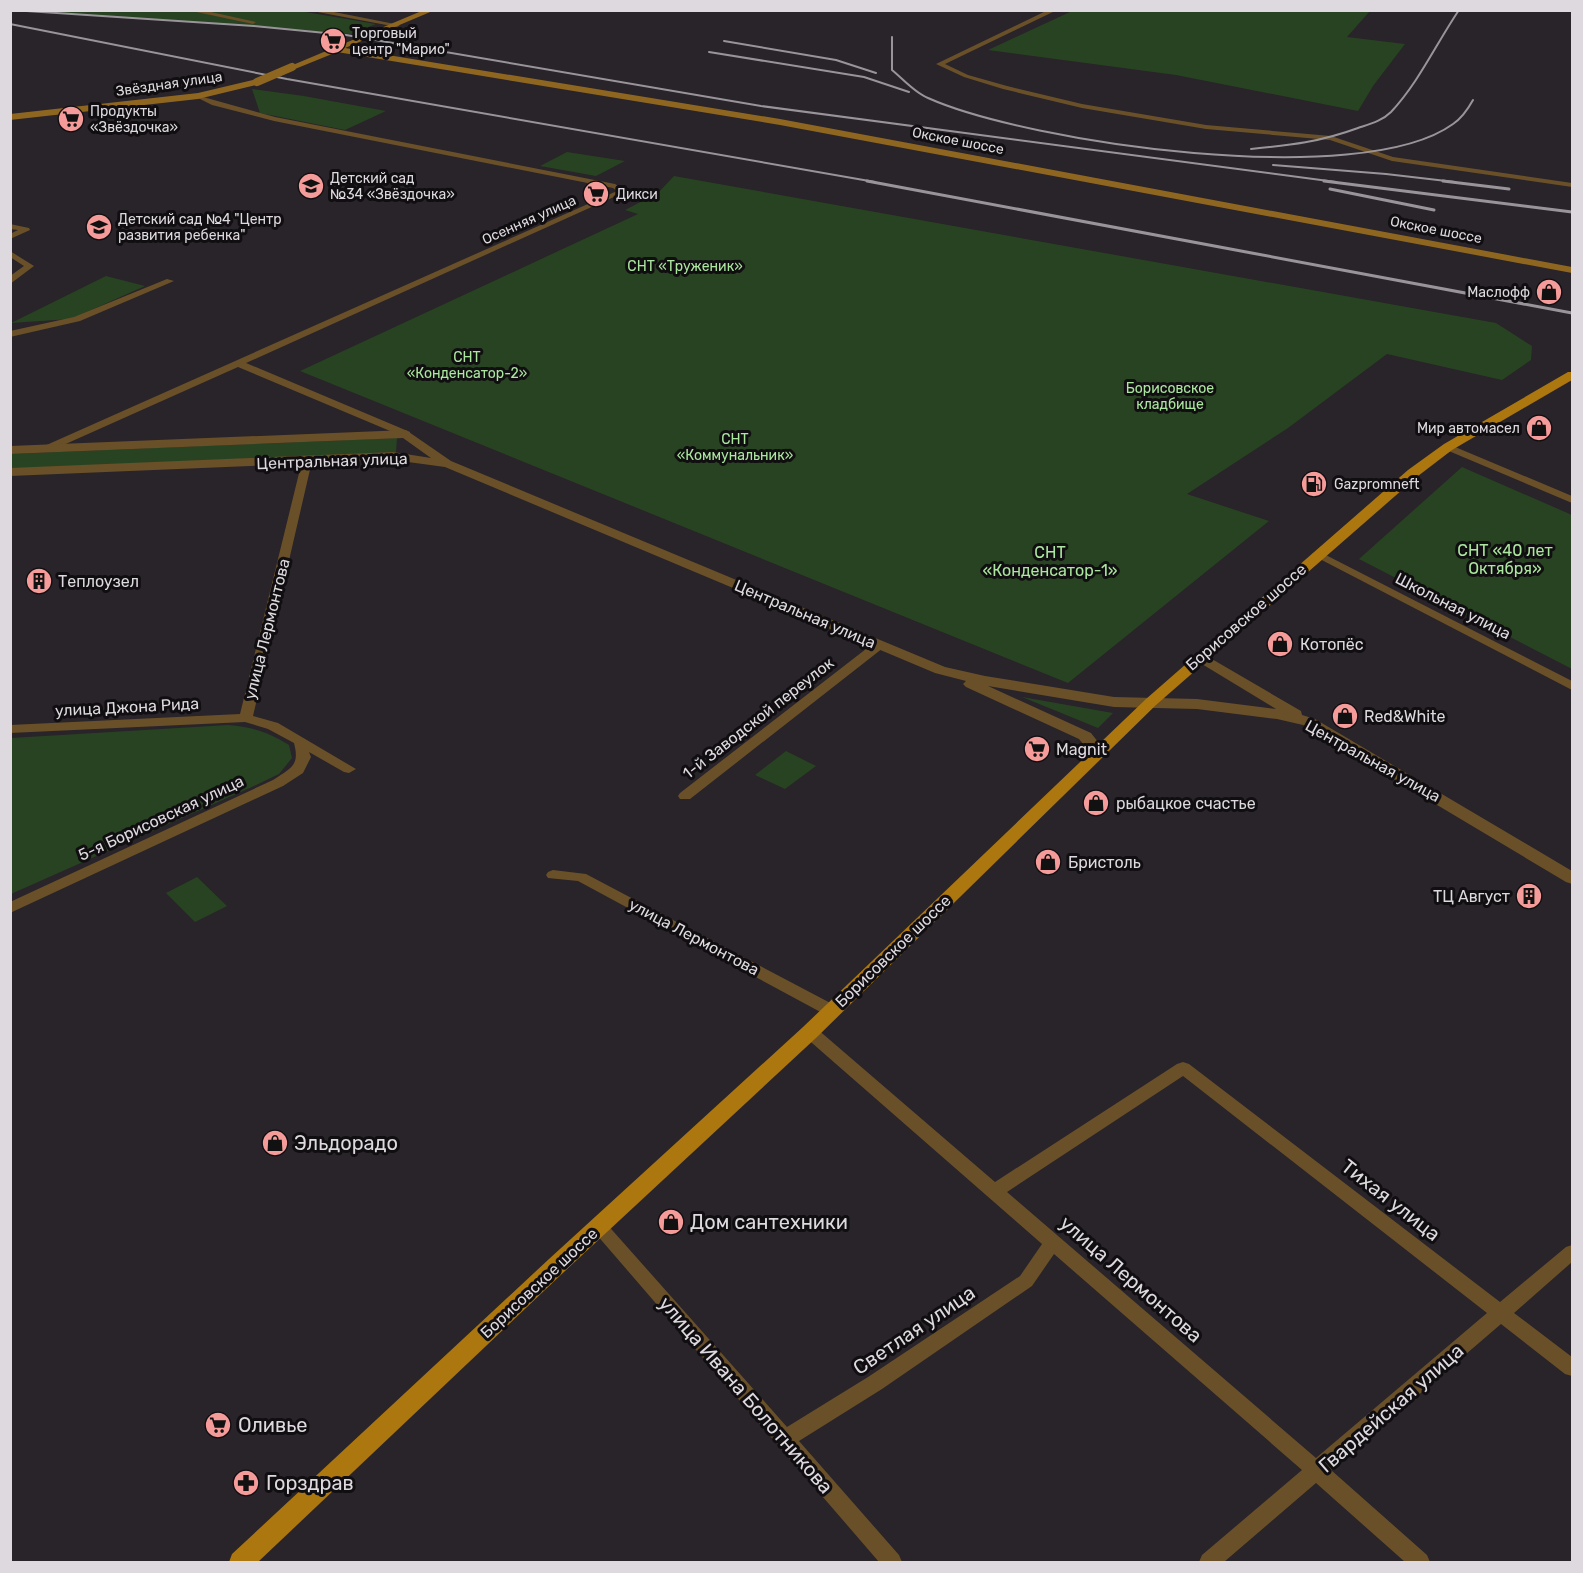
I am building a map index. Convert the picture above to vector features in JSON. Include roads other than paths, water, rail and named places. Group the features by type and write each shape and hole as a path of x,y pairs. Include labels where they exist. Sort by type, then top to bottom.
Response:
{"main road":[{"path":"336,50 432,10"},
{"name":"Звёздная улица","path":"10,117 198,96 257,82 336,50"},
{"name":"Окское шоссе","path":"336,50 780,122 1572,270"},
{"name":"Борисовское шоссе","path":"241,1563 810,1032 1098,752 1200,658 1413,473 1448,447 1572,375"}],"street":[{"path":"190,10 254,22"},
{"path":"310,10 397,25"},
{"path":"1054,10 939,64 966,76 1005,88 1082,106 1206,127 1331,138 1392,159 1572,185"},
{"name":"Осенняя улица","path":"46,448 623,191 615,186 274,119 198,96"},
{"path":"10,226 26,230 10,237"},
{"path":"10,253 30,266 10,281"},
{"path":"10,334 77,319 170,281"},
{"path":"239,364 412,438 448,464"},
{"path":"393,456 413,449 412,438"},
{"name":"Центральная улица","path":"10,450 412,438"},
{"path":"1448,447 1572,500"},
{"name":"Центральная улица","path":"10,472 393,456 448,464 940,670 985,681 1114,702 1197,704 1277,714 1309,722 1572,878"},
{"name":"улица Лермонтова","path":"307,461 246,718 273,726 349,770"},
{"name":"Школьная улица","path":"1318,554 1572,686"},
{"name":"1-й Заводской переулок","path":"685,796 879,645"},
{"path":"1200,658 1309,722"},
{"path":"940,670 1085,736 1098,752"},
{"name":"улица Джона Рида","path":"10,729 246,718"},
{"name":"5-я Борисовская улица","path":"10,908 278,783 298,770 304,757 300,741"},
{"name":"улица Лермонтова","path":"553,875 581,877 832,1011"},
{"name":"улица Лермонтова","path":"810,1032 1420,1563"},
{"name":"Тихая улица","path":"994,1191 1183,1068 1572,1368"},
{"name":"улица Ивана Болотникова","path":"599,1227 892,1563"},
{"name":"Светлая улица","path":"785,1439 875,1383 1026,1281 1053,1242"},
{"name":"Гвардейская улица","path":"1209,1563 1572,1252"}],"railway":[{"path":"11,10 254,26 346,35 761,106 1336,182"},
{"path":"1251,149 1318,140 1384,118 1410,88 1459,10"},
{"path":"10,24 287,79 875,182"},
{"path":"892,37 892,70 928,98 976,115 1040,130 1114,144 1194,153 1273,157 1346,155 1408,144 1453,124 1473,100"},
{"path":"724,41 836,60 876,73"},
{"path":"709,52 864,77 909,92"},
{"path":"1273,165 1455,182"},
{"path":"867,181 1572,313"},
{"path":"1324,181 1572,212"},
{"path":"1443,181 1509,189"},
{"path":"1330,189 1434,210"}],"place":[{"name":"Торговый центр \"Марио\"","path":"333,41"},
{"name":"Продукты «Звёздочка»","path":"71,119"},
{"name":"Детский сад №34 «Звёздочка»","path":"311,186"},
{"name":"Дикси","path":"596,194"},
{"name":"Детский сад №4 \"Центр развития ребенка\"","path":"99,227"},
{"name":"Маслофф","path":"1549,292"},
{"name":"Мир автомасел","path":"1539,428"},
{"name":"Gazpromneft","path":"1314,484"},
{"name":"Теплоузел","path":"39,581"},
{"name":"Котопёс","path":"1280,644"},
{"name":"Red&White","path":"1345,716"},
{"name":"Magnit","path":"1037,749"},
{"name":"рыбацкое счастье","path":"1096,803"},
{"name":"Бристоль","path":"1048,862"},
{"name":"ТЦ Август","path":"1529,896"},
{"name":"Эльдорадо","path":"275,1143"},
{"name":"Дом сантехники","path":"671,1222"},
{"name":"Оливье","path":"218,1425"},
{"name":"Горздрав","path":"246,1483"}],"park label":[{"name":"СНТ «Труженик»","path":"685,266"},
{"name":"СНТ «Конденсатор-2»","path":"467,366"},
{"name":"Борисовское кладбище","path":"1170,396"},
{"name":"СНТ «Коммунальник»","path":"735,448"},
{"name":"СНТ «40 лет Октября»","path":"1505,559"},
{"name":"СНТ «Конденсатор-1»","path":"1050,561"}]}
